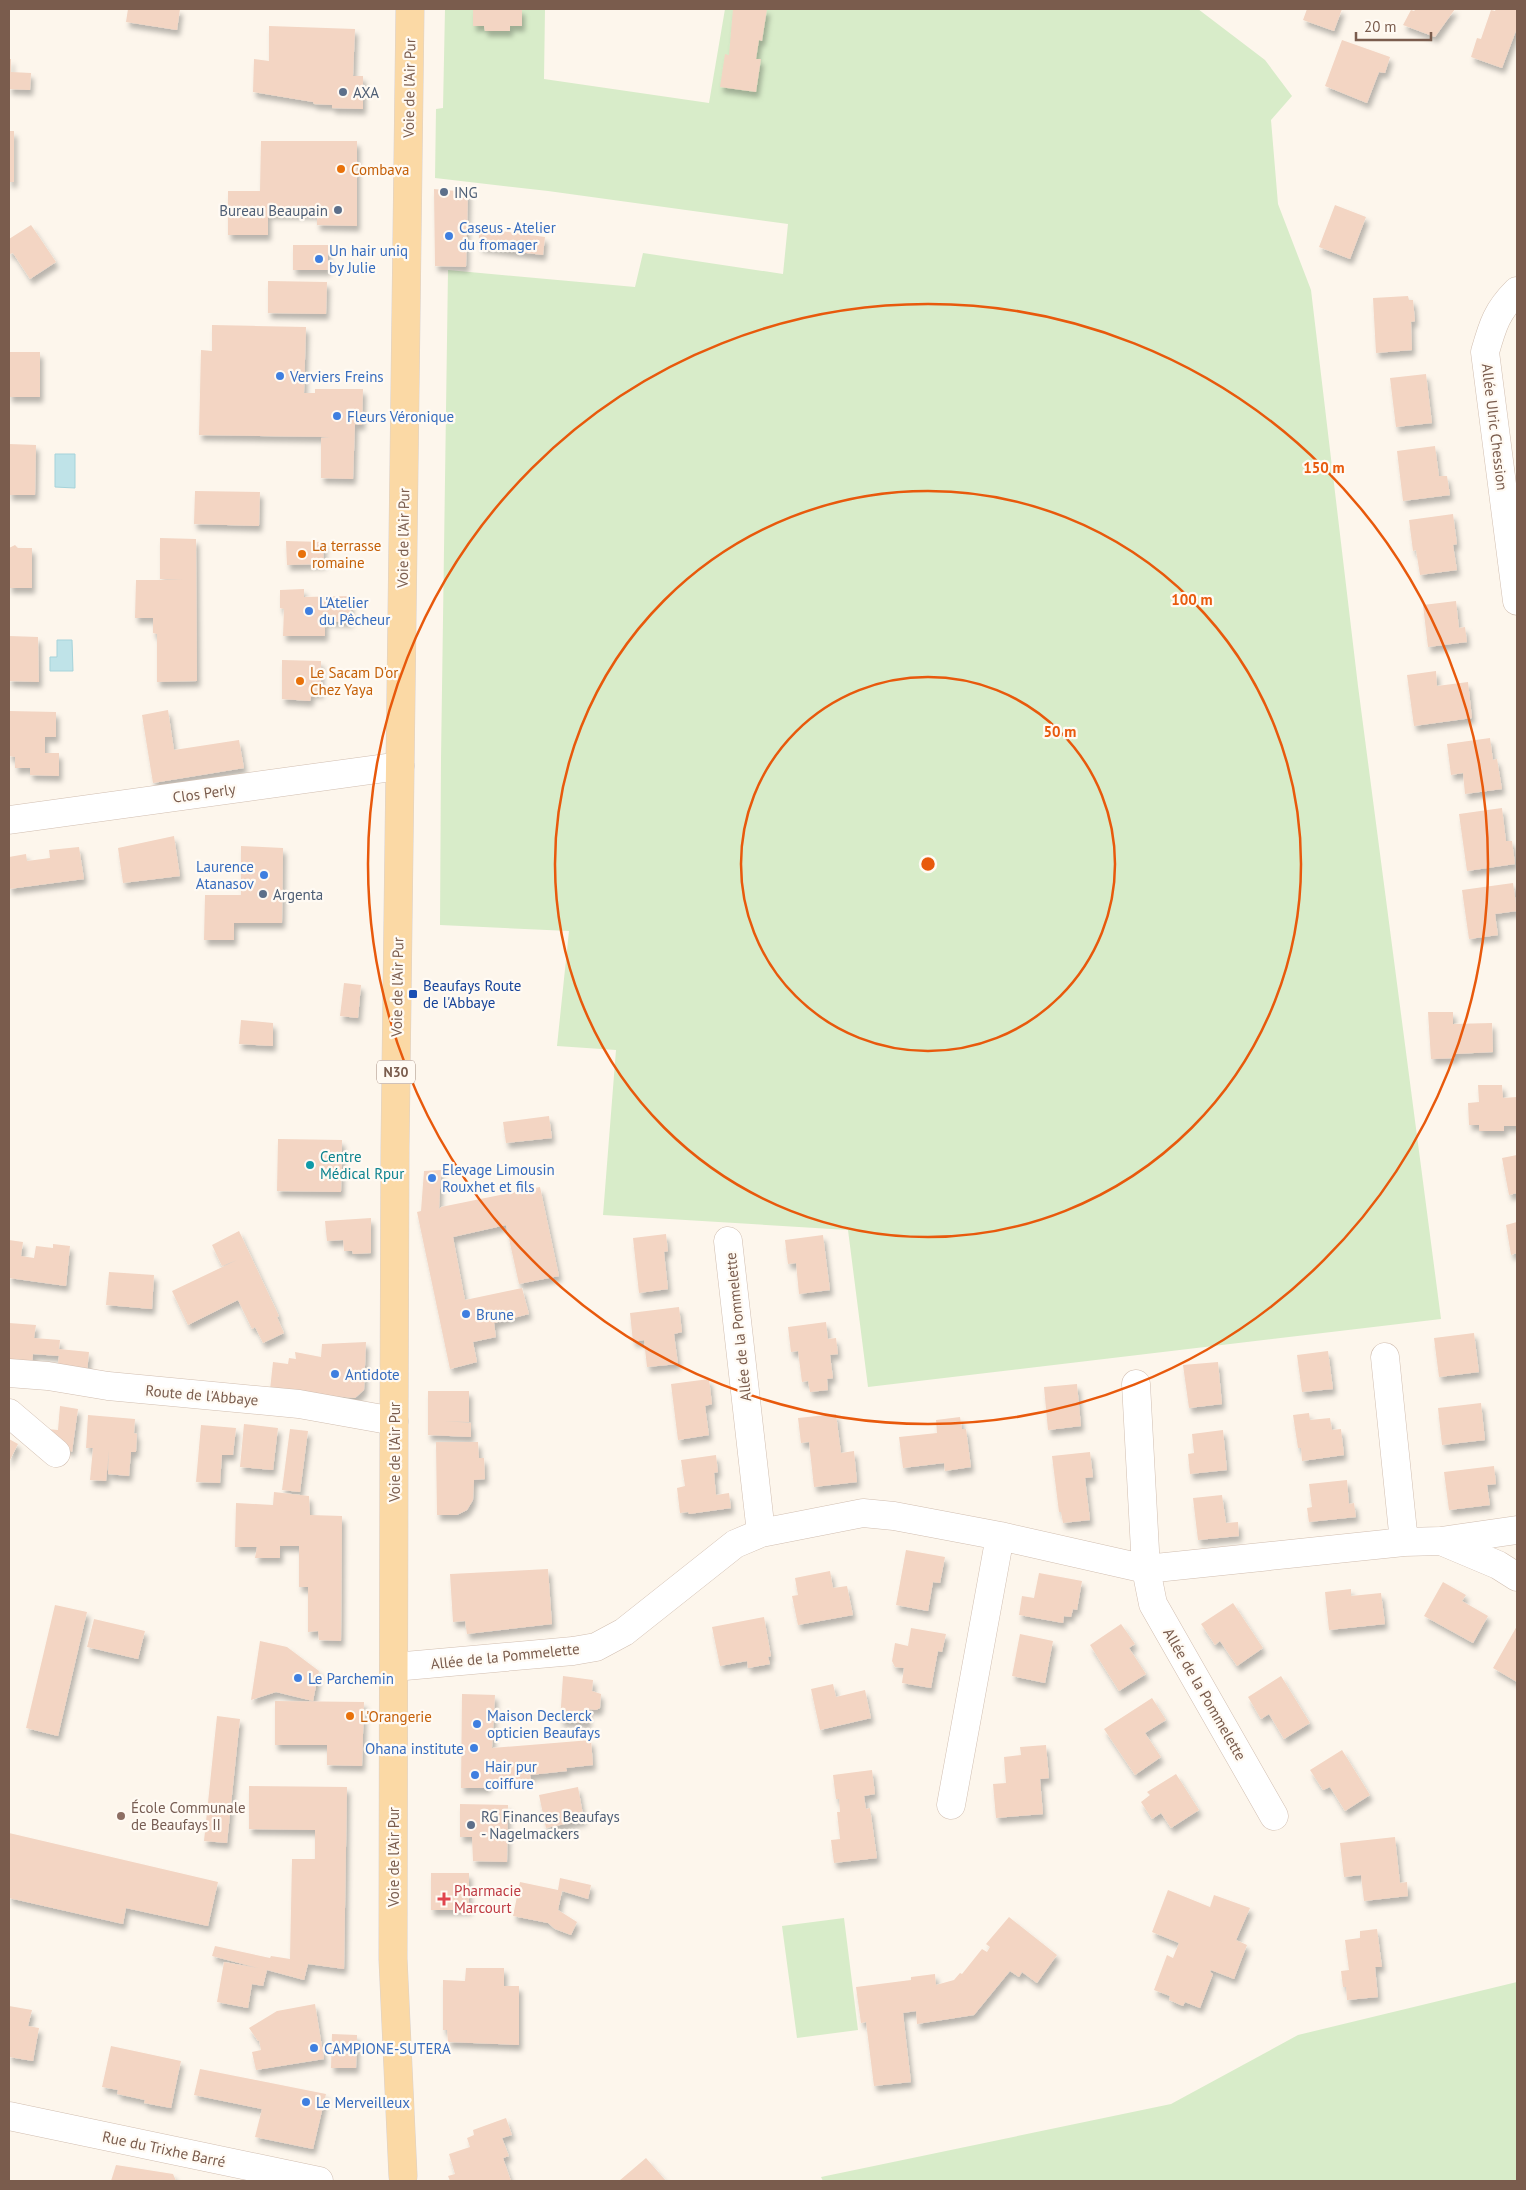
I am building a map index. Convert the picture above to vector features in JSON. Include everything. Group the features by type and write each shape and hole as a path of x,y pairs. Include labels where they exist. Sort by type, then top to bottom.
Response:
{"main road":[{"name":"Voie de l'Air Pur","path":"404,2180 393,1959 394,1421 410,9"}],"street":[{"name":"Allée Ulric Chession","path":"1517,291 1502,307 1492,329 1485,352 1517,601"},
{"name":"Clos Perly","path":"9,820 400,766"},
{"name":"Allée de la Pommelette","path":"728,1241 761,1533"},
{"path":"1385,1358 1404,1542"},
{"name":"Route de l'Abbaye","path":"9,1373 48,1376 108,1386 299,1404 394,1421"},
{"name":"Allée de la Pommelette","path":"1136,1384 1146,1569 1153,1604 1274,1816"},
{"path":"9,1413 56,1453"},
{"name":"Allée de la Pommelette","path":"394,1667 573,1651 596,1647 624,1632 735,1544 761,1533 862,1512 894,1516 1000,1536 1146,1569 1404,1542 1441,1541 1517,1530"},
{"path":"951,1805 1000,1536"},
{"name":"Allée de la Pommelette","path":"1441,1541 1498,1565 1517,1576"},
{"name":"Rue du Trixhe Barré","path":"9,2116 319,2181"}],"green space":[{"path":"445,9 473,9 473,26 484,26 485,31 510,31 510,26 522,26 522,9 545,9 544,79 709,103 725,9 1198,9 1265,60 1292,96 1271,120 1278,204 1311,290 1358,686 1441,1319 868,1387 848,1230 603,1215 616,1050 557,1046 569,931 440,925 448,270 635,287 643,253 783,274 788,224 548,191 435,178 436,109 443,108"},
{"path":"844,1918 858,2030 797,2038 782,1926"},
{"path":"1517,1982 1517,2181 823,2181 821,2177 1171,2104 1298,2035"}],"water":[{"path":"55,454 75,454 75,488 55,487"},
{"path":"57,640 72,640 73,671 50,671 50,657 57,657"}],"building":[{"path":"128,9 180,9 177,30 126,22"},
{"path":"473,9 522,9 522,26 510,26 510,31 485,31 484,26 473,26"},
{"path":"733,9 767,9 762,41 759,40 756,59 761,59 756,92 720,87 725,54 729,55"},
{"path":"1307,9 1342,9 1334,31 1303,20"},
{"path":"1416,9 1455,9 1435,37 1403,25 1411,10 1414,11"},
{"path":"1496,9 1517,9 1517,28 1502,68 1471,57 1477,38 1481,39 1491,10 1495,11"},
{"path":"269,26 355,29 353,76 363,76 363,109 332,108 332,105 314,104 313,102 253,92 254,59 269,61"},
{"path":"1342,40 1390,57 1385,73 1379,72 1367,103 1325,86"},
{"path":"9,59 11,59 11,72 31,73 30,90 9,89"},
{"path":"9,131 14,131 14,182 9,182"},
{"path":"261,141 357,141 357,226 317,225 317,214 268,214 268,235 228,235 228,191 260,191"},
{"path":"434,189 468,192 466,267 435,266"},
{"path":"1335,205 1366,217 1350,259 1319,247"},
{"path":"31,225 56,262 30,279 13,253 10,254 9,239"},
{"path":"479,228 545,237 543,255 479,247"},
{"path":"293,245 328,245 328,270 293,270"},
{"path":"268,281 327,282 326,314 268,313"},
{"path":"1408,296 1409,300 1413,300 1415,321 1411,322 1412,350 1376,353 1373,298"},
{"path":"212,325 306,327 304,393 315,393 315,389 363,389 362,425 355,424 353,479 321,478 321,438 330,437 199,435 201,350 212,351"},
{"path":"9,352 40,352 40,397 9,397"},
{"path":"1426,374 1432,423 1396,427 1390,378"},
{"path":"9,444 36,445 35,495 9,495"},
{"path":"1435,446 1439,476 1447,476 1450,495 1403,501 1397,451"},
{"path":"195,491 260,492 259,526 194,524"},
{"path":"1453,514 1457,544 1453,545 1457,570 1420,575 1416,550 1413,551 1409,520"},
{"path":"160,538 196,539 197,681 157,682 157,634 153,633 153,618 135,618 136,580 183,580 160,579"},
{"path":"286,541 324,542 323,564 287,565"},
{"path":"15,545 18,548 32,548 32,588 9,588 9,548"},
{"path":"304,589 304,597 351,596 350,622 325,621 325,636 283,636 284,609 280,608 280,590"},
{"path":"1456,601 1459,628 1465,627 1467,642 1428,647 1423,605"},
{"path":"9,636 38,637 39,682 9,681"},
{"path":"282,660 321,661 321,693 312,693 310,701 282,699"},
{"path":"1436,671 1437,686 1468,682 1472,718 1414,726 1407,675"},
{"path":"168,710 174,750 239,740 244,768 153,783 142,715"},
{"path":"9,711 56,712 56,737 45,737 45,753 59,753 59,776 30,775 30,768 15,768 15,757 9,756"},
{"path":"1490,738 1493,760 1497,759 1502,789 1465,794 1463,773 1451,775 1447,744"},
{"path":"1502,808 1506,841 1512,841 1515,864 1467,871 1459,814"},
{"path":"174,836 180,876 123,883 118,848"},
{"path":"241,846 283,848 282,923 234,923 234,940 204,940 205,895 241,895"},
{"path":"79,847 84,879 9,889 9,857 26,854 27,861 50,858 49,850"},
{"path":"1513,883 1517,911 1495,914 1498,935 1469,939 1462,890"},
{"path":"344,983 361,985 358,1018 340,1016"},
{"path":"1428,1012 1453,1012 1453,1024 1492,1023 1493,1052 1455,1054 1455,1058 1431,1059"},
{"path":"241,1020 273,1023 273,1046 239,1044"},
{"path":"1478,1085 1502,1085 1503,1098 1517,1097 1517,1126 1504,1126 1504,1131 1479,1131 1479,1125 1469,1125 1468,1103 1479,1102"},
{"path":"549,1116 552,1138 506,1143 503,1122"},
{"name":"Centre Médical Rpur","path":"278,1139 342,1140 341,1192 277,1191"},
{"path":"1517,1155 1517,1193 1509,1195 1502,1158"},
{"path":"441,1170 439,1209 441,1207 540,1187 559,1276 519,1284 506,1225 453,1237 465,1300 522,1288 529,1314 494,1323 496,1337 473,1342 477,1362 450,1369 417,1212 421,1211 424,1171"},
{"path":"371,1218 371,1253 353,1254 352,1251 344,1251 343,1240 327,1241 325,1221"},
{"path":"1517,1222 1517,1253 1511,1255 1506,1225"},
{"path":"239,1231 279,1316 277,1317 284,1333 263,1343 255,1327 252,1329 238,1300 188,1325 172,1291 237,1260 222,1266 212,1245"},
{"path":"666,1234 668,1251 664,1252 668,1289 639,1293 633,1238"},
{"path":"823,1235 830,1290 799,1294 796,1263 788,1264 785,1240"},
{"path":"9,1240 23,1242 21,1256 34,1258 36,1246 53,1248 53,1244 70,1246 66,1286 9,1278"},
{"path":"109,1272 154,1275 152,1309 106,1305"},
{"path":"679,1307 682,1332 674,1334 678,1364 647,1367 644,1340 633,1342 630,1313"},
{"path":"826,1322 828,1339 836,1338 838,1354 830,1355 833,1378 827,1379 828,1390 810,1392 808,1381 802,1382 798,1351 791,1352 788,1327"},
{"path":"9,1323 36,1325 34,1338 60,1340 59,1349 89,1352 87,1373 57,1370 59,1356 33,1354 32,1363 9,1361"},
{"path":"1474,1333 1479,1372 1439,1377 1434,1338"},
{"path":"366,1342 364,1390 355,1398 270,1390 273,1362 288,1364 289,1358 296,1359 295,1352 321,1357 322,1344"},
{"path":"1328,1351 1333,1389 1302,1392 1297,1355"},
{"path":"1218,1362 1222,1404 1189,1408 1183,1365"},
{"path":"709,1379 712,1404 705,1406 709,1435 678,1440 671,1384"},
{"path":"1077,1384 1081,1426 1048,1430 1044,1387"},
{"path":"428,1391 469,1391 469,1422 444,1421 471,1423 471,1437 428,1435"},
{"path":"1481,1403 1485,1440 1442,1445 1438,1408"},
{"path":"60,1406 78,1409 72,1452 46,1435 47,1429 58,1430"},
{"path":"1309,1413 1310,1420 1330,1418 1332,1430 1341,1429 1344,1455 1302,1461 1301,1448 1298,1448 1293,1415"},
{"path":"836,1414 841,1453 854,1451 857,1482 814,1487 809,1442 801,1443 798,1418"},
{"path":"88,1415 135,1419 134,1433 137,1434 136,1452 131,1452 129,1476 108,1474 109,1450 106,1481 90,1480 93,1448 86,1448"},
{"path":"960,1417 962,1429 966,1429 971,1467 945,1471 944,1463 903,1468 899,1437 937,1433 936,1420"},
{"path":"244,1424 278,1428 273,1470 240,1467"},
{"path":"201,1425 236,1428 233,1455 222,1455 220,1483 196,1482"},
{"path":"290,1429 308,1431 300,1492 282,1490"},
{"path":"1223,1430 1227,1470 1190,1474 1188,1454 1194,1453 1192,1434"},
{"path":"9,1439 18,1444 9,1462"},
{"path":"436,1442 478,1442 479,1458 484,1458 485,1479 474,1480 473,1500 467,1510 457,1515 437,1515"},
{"path":"1090,1452 1093,1477 1085,1478 1090,1520 1063,1523 1061,1512 1059,1512 1052,1456"},
{"path":"716,1455 718,1472 714,1473 716,1495 729,1493 731,1508 689,1514 688,1512 680,1513 677,1488 685,1486 681,1460"},
{"path":"1494,1466 1496,1484 1487,1485 1490,1505 1449,1510 1444,1472"},
{"path":"1347,1480 1349,1504 1354,1503 1356,1517 1309,1522 1307,1508 1312,1507 1309,1484"},
{"path":"274,1492 309,1496 310,1515 342,1516 341,1641 319,1640 318,1631 308,1632 308,1587 299,1587 299,1546 280,1546 280,1558 255,1558 257,1547 235,1547 236,1503 273,1505"},
{"path":"1222,1495 1226,1523 1238,1522 1239,1536 1198,1540 1193,1498"},
{"path":"906,1550 945,1557 940,1583 933,1582 928,1611 896,1605"},
{"path":"548,1569 552,1624 467,1634 465,1621 453,1622 450,1574"},
{"path":"830,1571 833,1588 847,1586 853,1615 798,1625 792,1596 798,1595 795,1578"},
{"path":"1039,1573 1082,1581 1077,1610 1073,1609 1071,1617 1064,1616 1063,1623 1019,1615 1022,1596 1034,1598"},
{"path":"1443,1582 1466,1595 1462,1601 1488,1616 1473,1643 1424,1616"},
{"path":"1351,1589 1351,1596 1381,1593 1385,1624 1329,1630 1325,1592"},
{"path":"1233,1603 1263,1648 1237,1666 1220,1641 1215,1645 1201,1624"},
{"path":"55,1605 87,1612 58,1736 26,1728"},
{"path":"764,1617 771,1656 768,1657 770,1664 748,1668 747,1661 720,1666 712,1627"},
{"path":"94,1619 145,1631 138,1659 87,1647"},
{"path":"1121,1624 1135,1644 1129,1648 1146,1674 1119,1691 1090,1645"},
{"path":"1517,1626 1517,1682 1493,1668"},
{"path":"911,1628 946,1634 942,1652 938,1651 931,1688 902,1683 904,1668 895,1667 892,1661 895,1643 908,1646"},
{"path":"1020,1634 1053,1641 1045,1683 1012,1676"},
{"path":"260,1641 287,1647 319,1671 313,1701 276,1692 251,1700"},
{"path":"563,1676 593,1680 592,1691 601,1694 600,1708 596,1710 588,1709 588,1723 560,1721"},
{"path":"1281,1676 1310,1723 1284,1739 1269,1714 1261,1719 1248,1697"},
{"path":"833,1684 836,1697 865,1690 871,1718 820,1730 811,1689"},
{"path":"462,1694 495,1695 492,1748 591,1740 593,1765 566,1768 567,1771 530,1775 531,1779 488,1781 488,1788 461,1788"},
{"path":"1152,1698 1166,1720 1145,1733 1161,1757 1135,1775 1104,1729"},
{"path":"275,1701 364,1702 362,1766 327,1765 327,1745 275,1745"},
{"path":"217,1716 240,1719 227,1843 204,1841"},
{"path":"1046,1745 1049,1778 1040,1779 1043,1814 996,1818 993,1784 1006,1783 1004,1757 1021,1755 1020,1747"},
{"path":"1342,1750 1370,1795 1345,1811 1330,1787 1323,1790 1310,1770"},
{"path":"872,1770 875,1794 864,1796 866,1809 870,1808 877,1858 834,1863 831,1840 840,1839 837,1812 840,1812 839,1799 836,1799 833,1775"},
{"path":"1176,1774 1199,1810 1171,1828 1161,1813 1152,1819 1141,1802 1150,1795 1147,1792"},
{"path":"249,1786 347,1787 344,1969 308,1964 304,1980 267,1970 263,1986 252,1984 248,2008 217,2002 224,1962 258,1968 212,1956 215,1946 270,1958 271,1956 290,1959 292,1859 315,1859 315,1830 249,1829"},
{"path":"578,1787 584,1820 546,1828 539,1795"},
{"path":"460,1804 508,1805 507,1862 473,1861 472,1837 460,1837"},
{"path":"9,1833 218,1882 208,1926 126,1908 123,1924 9,1898"},
{"path":"1395,1837 1400,1883 1407,1882 1408,1896 1364,1901 1361,1875 1344,1877 1340,1843"},
{"path":"431,1873 469,1873 469,1910 431,1910"},
{"path":"560,1878 591,1885 588,1899 562,1891 558,1910 577,1922 571,1935 555,1929 548,1923 513,1916 520,1882 558,1890"},
{"path":"1168,1890 1210,1907 1214,1895 1250,1908 1236,1940 1247,1945 1234,1979 1211,1970 1210,1972 1213,1974 1200,2008 1185,2002 1183,2006 1169,2000 1170,1996 1154,1990 1167,1955 1173,1958 1179,1943 1152,1932"},
{"path":"1009,1917 1057,1955 1037,1983 1022,1972 1019,1977 1010,1971 974,2015 917,2024 916,2011 903,2013 911,2082 874,2086 866,2022 861,2023 856,1987 911,1980 911,1977 935,1974 936,1985 954,1980 960,1973 962,1974 982,1949 987,1952 990,1947 986,1944"},
{"path":"1377,1929 1382,1967 1375,1967 1378,1997 1347,2000 1346,1987 1343,1987 1341,1971 1349,1970 1345,1940 1360,1938 1360,1931"},
{"path":"466,1968 504,1968 504,1986 519,1986 519,2045 448,2042 447,2030 443,2030 443,1980 465,1981"},
{"path":"315,2004 324,2059 256,2070 252,2052 261,2050 259,2040 249,2028 277,2011"},
{"path":"9,2006 32,2010 28,2026 39,2028 33,2061 9,2057"},
{"path":"332,2034 357,2035 356,2068 331,2068"},
{"path":"111,2046 181,2061 171,2108 144,2103 145,2100 117,2094 118,2090 102,2087"},
{"path":"200,2069 326,2094 313,2149 255,2137 262,2109 194,2095"},
{"path":"506,2118 512,2135 502,2138 509,2156 503,2158 511,2181 450,2181 448,2176 455,2174 449,2154 470,2147 467,2138 474,2135 473,2130"},
{"path":"646,2158 666,2181 619,2181"},
{"path":"116,2165 173,2174 176,2181 111,2181"}],"place":[{"name":"AXA","path":"343,92"},
{"name":"Combava","path":"341,169"},
{"name":"ING","path":"444,192"},
{"name":"Bureau Beaupain","path":"338,210"},
{"name":"Caseus - Atelier du fromager","path":"449,236"},
{"name":"Un hair uniq by Julie","path":"319,259"},
{"name":"Verviers Freins","path":"280,376"},
{"name":"Fleurs Véronique","path":"337,416"},
{"name":"La terrasse romaine","path":"302,554"},
{"name":"L'Atelier du Pêcheur","path":"309,611"},
{"name":"Le Sacam D'or Chez Yaya","path":"300,681"},
{"name":"Laurence Atanasov","path":"264,875"},
{"name":"Argenta","path":"263,894"},
{"name":"Beaufays Route de l'Abbaye","path":"413,994"},
{"name":"Centre Médical Rpur","path":"310,1165"},
{"name":"Elevage Limousin Rouxhet et fils","path":"432,1178"},
{"name":"Brune","path":"466,1314"},
{"name":"Antidote","path":"335,1374"},
{"name":"Le Parchemin","path":"298,1678"},
{"name":"L'Orangerie","path":"350,1716"},
{"name":"Maison Declerck opticien Beaufays","path":"477,1724"},
{"name":"Ohana institute","path":"474,1748"},
{"name":"Hair pur coiffure","path":"475,1775"},
{"name":"École Communale de Beaufays II","path":"121,1816"},
{"name":"RG Finances Beaufays - Nagelmackers","path":"471,1825"},
{"name":"Pharmacie Marcourt","path":"444,1899"},
{"name":"CAMPIONE-SUTERA","path":"314,2048"},
{"name":"Le Merveilleux","path":"306,2102"}]}
